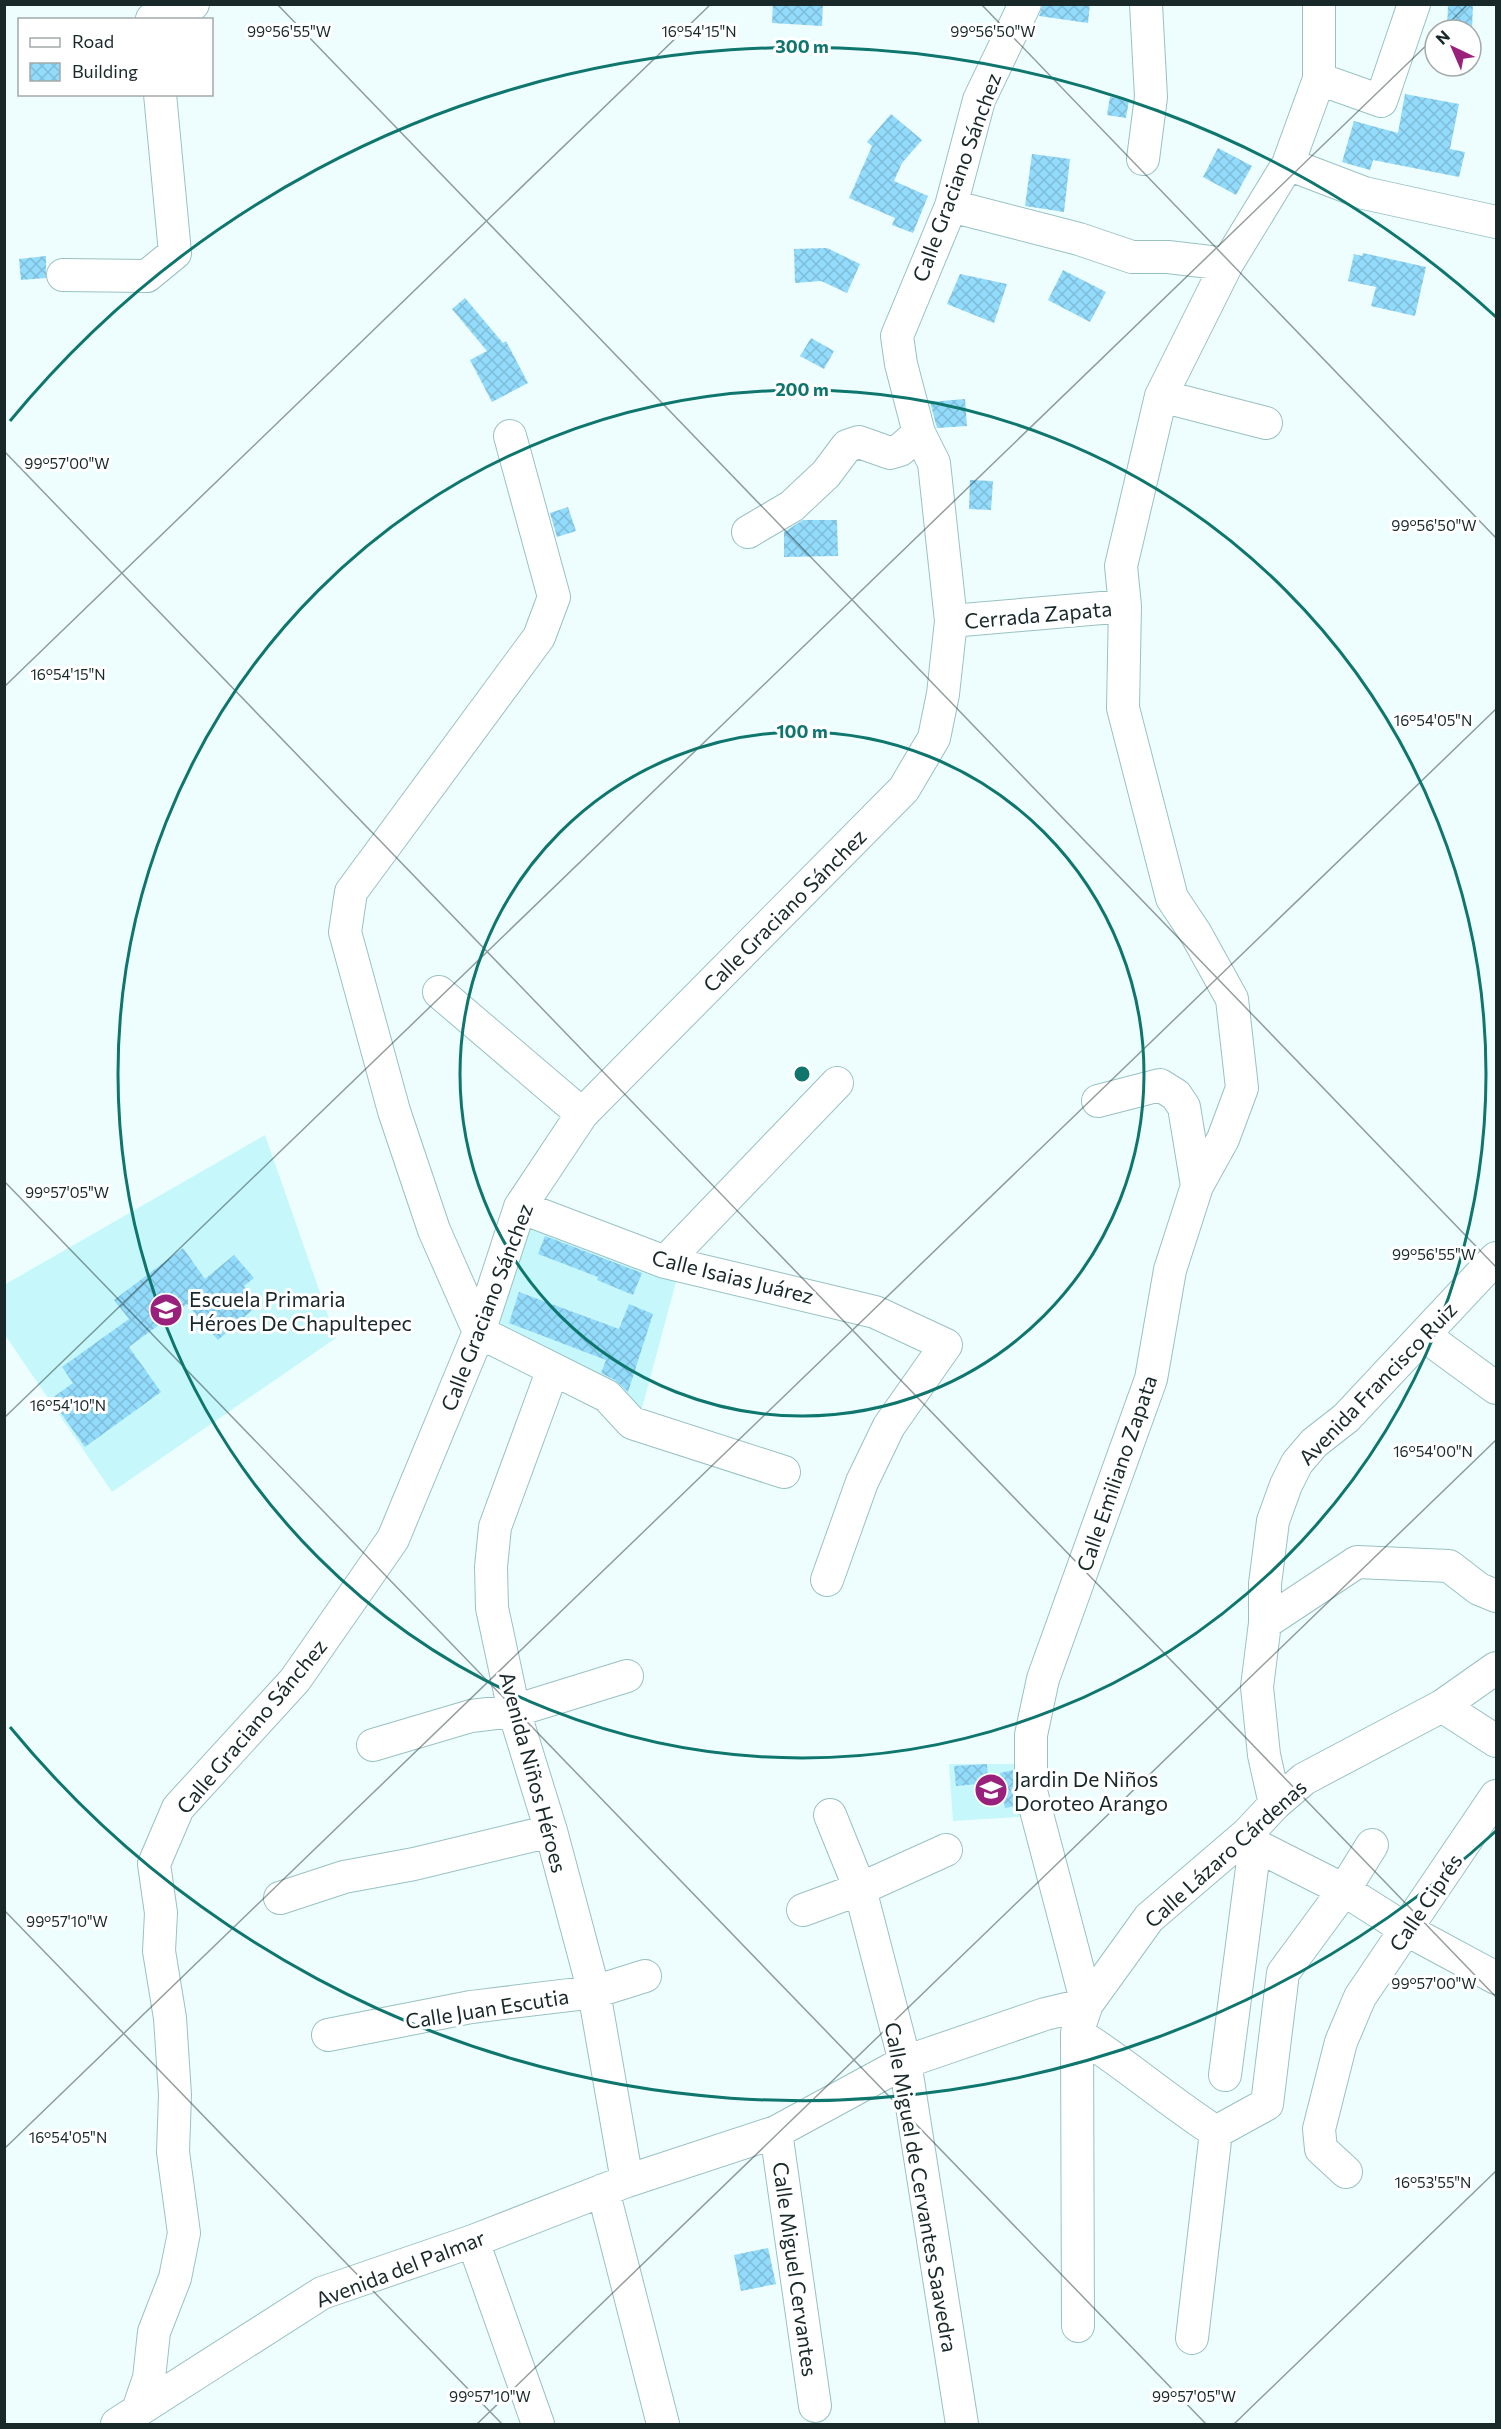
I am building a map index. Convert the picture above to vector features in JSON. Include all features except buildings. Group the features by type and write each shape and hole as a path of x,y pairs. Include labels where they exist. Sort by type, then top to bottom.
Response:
{"street":[{"path":"155,18 193,4"},
{"name":"Calle Graciano Sánchez","path":"128,2417 149,2378 154,2332 175,2278 184,2232 173,2152 175,2095 172,2040 159,1951 161,1913 154,1864 178,1808 295,1680 393,1539 479,1332 520,1207 582,1114 904,789 934,738 943,694 951,621 934,463 919,434 901,364 897,336 951,206 980,100 1025,4"},
{"path":"1143,159 1151,97 1146,4"},
{"path":"1319,4 1319,79 1381,101 1414,4"},
{"name":"Calle Emiliano Zapata","path":"1087,2004 1031,1791 1031,1735 1043,1679 1151,1379 1170,1270 1197,1186 1223,1138 1242,1088 1232,999 1196,934 1172,898 1157,848 1123,708 1125,606 1121,566 1161,396 1227,264 1288,164 1319,79"},
{"path":"63,275 147,276 175,253 160,96"},
{"path":"1288,164 1364,193 1497,222"},
{"path":"951,206 1079,239 1132,257 1168,257 1227,264"},
{"path":"1161,396 1266,423"},
{"path":"748,532 792,506 826,474 847,446 859,442 890,453 900,450 919,434"},
{"path":"510,436 554,597 539,637 351,892 345,932 394,1111 434,1230 479,1332 607,1396 632,1423 784,1472"},
{"name":"Cerrada Zapata","path":"951,621 1125,606"},
{"path":"439,992 582,1114"},
{"path":"665,1262 837,1083"},
{"path":"1098,1101 1160,1086 1176,1095 1184,1107 1197,1186"},
{"name":"Calle Isaias Juárez","path":"520,1207 665,1262 875,1312 946,1345 889,1426 862,1482 827,1580"},
{"name":"Avenida Francisco Ruiz","path":"1275,1804 1264,1755 1257,1687 1265,1623 1265,1584 1273,1521 1297,1463 1314,1443 1346,1418 1497,1258"},
{"path":"1425,1336 1497,1388"},
{"name":"Avenida Niños Héroes","path":"553,1369 495,1527 490,1567 492,1608 514,1711 594,1992 615,2186 663,2424"},
{"path":"1265,1623 1357,1562 1449,1566 1479,1589 1497,1596"},
{"name":"Calle Lázaro Cárdenas","path":"1078,2326 1077,2033 1087,2004 1149,1918 1251,1840 1275,1804 1304,1779 1442,1706 1497,1668"},
{"path":"373,1745 471,1716 514,1711 627,1676"},
{"path":"1442,1706 1497,1741"},
{"name":"Calle Ciprés","path":"1346,2172 1321,2149 1319,2129 1341,2042 1360,1997 1497,1796"},
{"name":"Calle Miguel de Cervantes Saavedra","path":"830,1815 860,1889 905,2062 962,2424"},
{"path":"280,1898 344,1877 414,1864 550,1831"},
{"path":"1226,2075 1251,1840 1344,1890 1407,1930 1497,1978"},
{"path":"1216,2132 1267,2103 1283,1973 1344,1890 1372,1845"},
{"path":"803,1910 860,1889 946,1851"},
{"name":"Calle Juan Escutia","path":"328,2035 471,2007 594,1992 645,1976"},
{"path":"615,2186 776,2132 905,2062 1045,2014 1087,2004"},
{"path":"1077,2033 1124,2063 1186,2113 1216,2132"},
{"name":"Calle Miguel Cervantes","path":"776,2132 815,2406"},
{"path":"1192,2338 1216,2132"},
{"name":"Avenida del Palmar","path":"128,2417 322,2293 473,2241 615,2186"},
{"path":"473,2241 538,2424"}],"shaded area":[{"name":"Escuela Primaria Héroes De Chapultepec","path":"265,1135 336,1338 112,1492 5,1335 4,1285"},
{"path":"530,1216 679,1271 641,1412 486,1329"},
{"name":"Jardin De Niños Doroteo Arango","path":"949,1764 1029,1764 1035,1816 953,1821"}],"place":[{"name":"Escuela Primaria Héroes De Chapultepec","path":"166,1310"},
{"name":"Jardin De Niños Doroteo Arango","path":"991,1790"}]}
